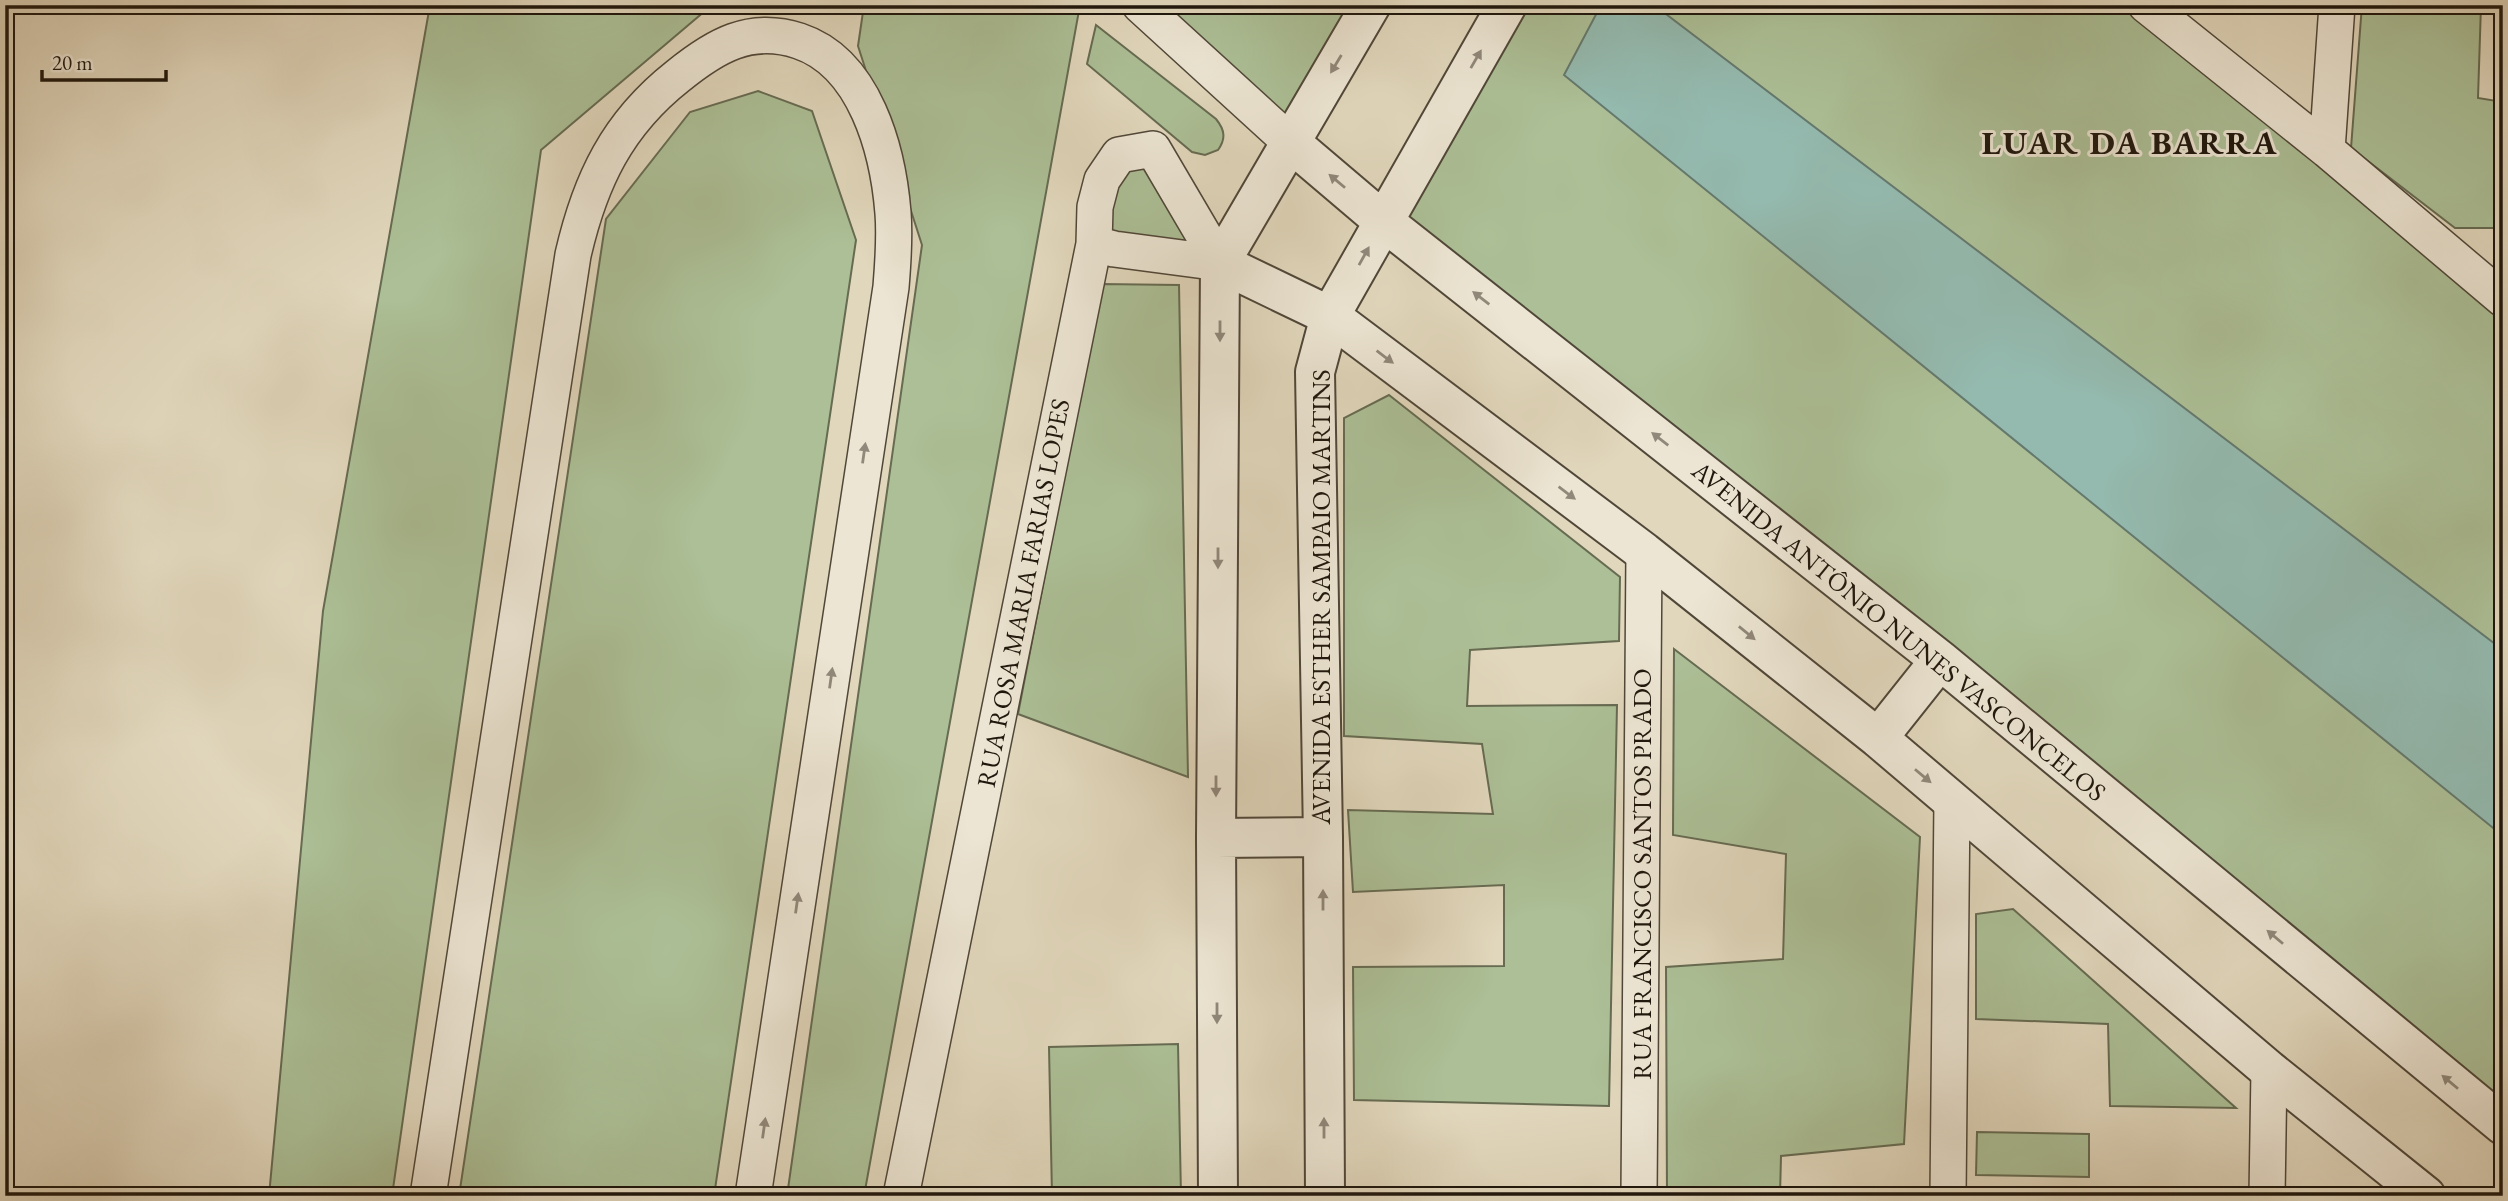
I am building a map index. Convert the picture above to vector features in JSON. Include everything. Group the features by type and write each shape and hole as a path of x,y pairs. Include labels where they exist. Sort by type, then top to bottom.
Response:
{"street":[{"path":"1140,5 1290,142"},
{"path":"1218,1196 1216,838 1220,262 1371,5"},
{"name":"AVENIDA ESTHER SAMPAIO MARTINS","path":"1325,1196 1323,837 1315,372 1330,316 1507,5"},
{"path":"2146,5 2327,150 2503,299"},
{"path":"2327,150 2337,5"},
{"path":"428,1196 573,256 583,215 598,175 619,139 645,106 668,83 713,49 736,39 761,36 785,37 807,44 827,55 844,70 857,88 887,169 893,212 894,250 891,288 879,352 754,1196"},
{"name":"AVENIDA ANTÔNIO NUNES VASCONCELOS","path":"1290,142 1383,221 1940,660 2503,1125"},
{"name":"RUA ROSA MARIA FARIAS LOPES","path":"901,1196 1094,244 1095,207 1102,180 1119,155 1153,149 1220,262"},
{"path":"1094,244 1114,249 1220,262 1330,316 1644,552 1878,738 2269,1070 2426,1196"},
{"name":"RUA FRANCISCO SANTOS PRADO","path":"1639,1196 1644,552"},
{"path":"1878,738 1940,660"},
{"path":"1948,1196 1952,800"},
{"path":"1216,838 1323,837"},
{"path":"2267,1196 2269,1070"}],"green space":[{"path":"430,5 712,5 541,150 392,1196 269,1196 323,611"},
{"path":"864,5 1080,5 864,1196 787,1196 922,245 858,46"},
{"path":"1140,5 1371,5 1290,142"},
{"path":"1507,5 2146,5 2503,299 2503,1128 1383,221"},
{"path":"2362,5 2481,5 2478,98 2503,102 2503,228 2455,228 2351,148"},
{"path":"1096,25 1216,119 1223,134 1218,150 1205,155 1192,152 1087,64"},
{"path":"758,91 812,111 856,240 714,1196 459,1196 606,219 690,112"},
{"path":"1153,149 1220,263 1114,249 1102,180"},
{"path":"1101,284 1179,285 1188,777 1018,714"},
{"path":"1389,395 1620,577 1619,641 1470,650 1467,706 1617,705 1609,1106 1354,1100 1353,967 1504,966 1504,885 1353,892 1348,810 1493,814 1482,744 1344,736 1344,418"},
{"path":"1674,649 1920,837 1904,1144 1781,1156 1780,1196 1667,1196 1666,967 1783,959 1786,854 1673,835"},
{"path":"2013,909 2236,1108 2110,1106 2108,1024 1976,1019 1976,914"},
{"path":"1178,1044 1181,1196 1052,1196 1049,1047"},
{"path":"1977,1132 2089,1134 2089,1177 1976,1175"}],"water":[{"path":"1601,5 1654,5 2503,650 2503,836 1564,75"}],"district":[{"name":"LUAR DA BARRA","path":"2130,142"}]}
